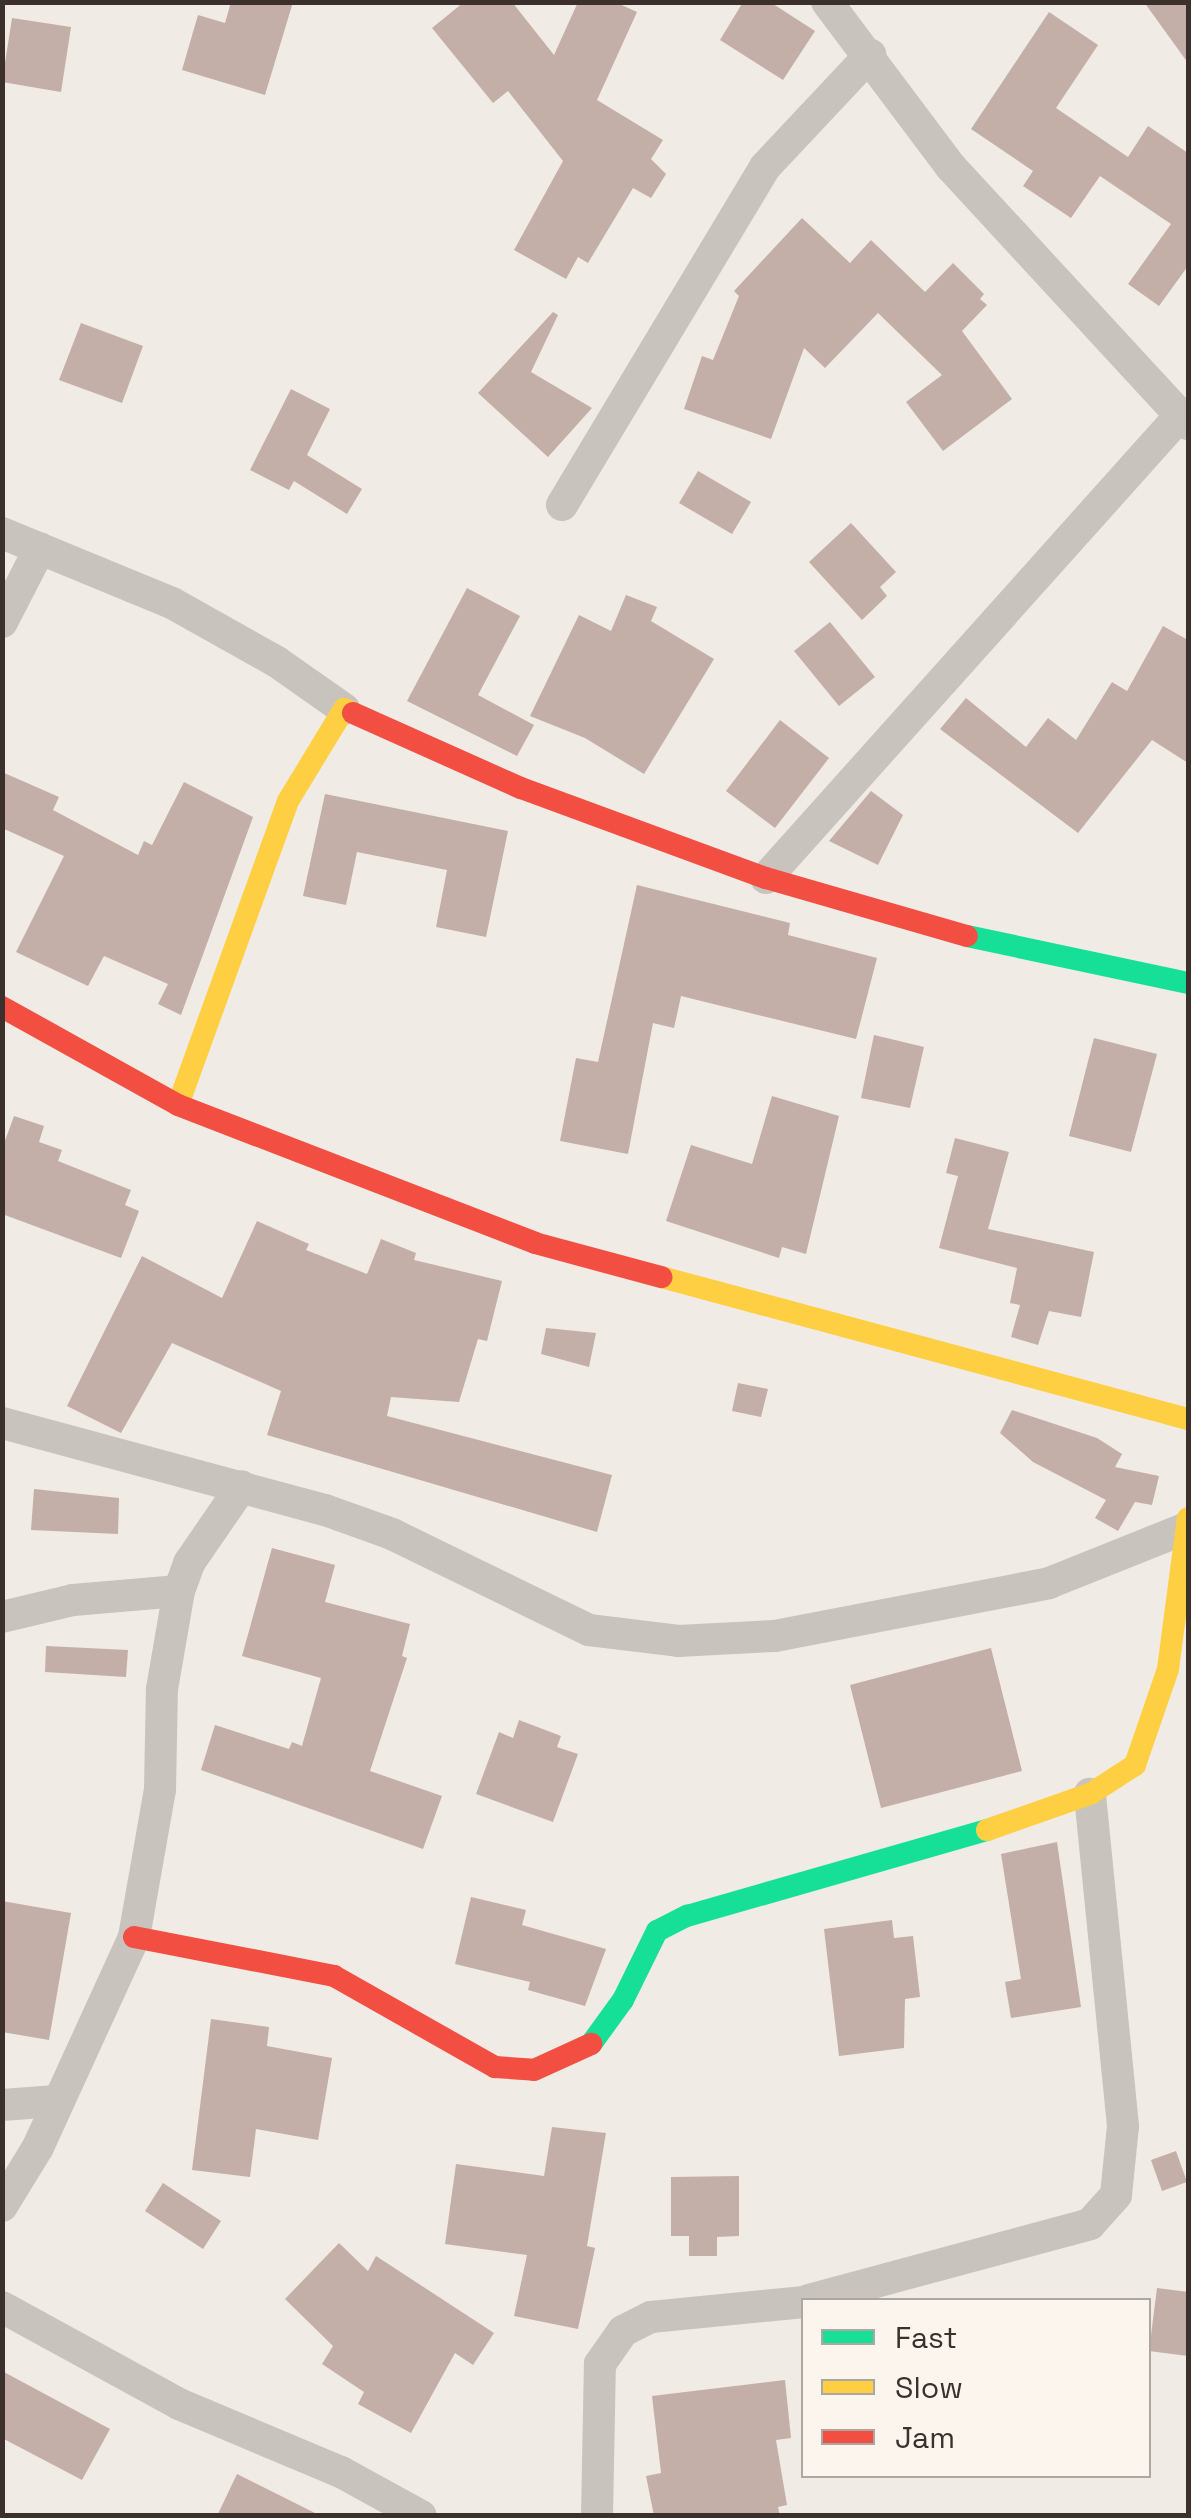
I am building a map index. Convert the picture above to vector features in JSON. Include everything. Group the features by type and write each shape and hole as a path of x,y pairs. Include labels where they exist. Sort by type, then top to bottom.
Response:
{"street":[{"path":"766,878 876,748 1183,421 951,167 827,2"},
{"path":"562,505 765,167 870,55"},
{"path":"2,533 172,603 277,662 344,708 522,788 726,858 766,878 1032,954 1188,982"},
{"path":"2,622 40,548"},
{"path":"178,1105 288,802 344,708"},
{"path":"2,1007 178,1105 535,1243 1188,1418"},
{"path":"2,1423 242,1486 392,1534 590,1630 678,1641 775,1636 1049,1584 1186,1523"},
{"path":"2,2206 134,1937 160,1790 162,1689 179,1590 189,1563 242,1486"},
{"path":"134,1937 334,1976 495,2067 534,2070 592,2043 623,2000 657,1930 1090,1794 1135,1765 1168,1670 1186,1523"},
{"path":"2,1617 73,1600 179,1590"},
{"path":"817,2298 1090,2224 1116,2195 1122,2126 1090,1794"},
{"path":"2,2105 56,2100"},
{"path":"597,2516 600,2364 623,2331 652,2316 801,2301"},
{"path":"2,2307 179,2404 342,2472 421,2516"}],"building":[{"path":"231,2 293,2 265,95 182,70 198,15 225,23"},
{"path":"464,2 512,2 554,55 578,2 615,2 637,12 597,100 663,140 651,159 666,174 651,198 633,188 588,263 578,257 566,279 514,250 563,161 508,91 493,103 432,28"},
{"path":"743,2 770,2 815,31 783,80 720,40"},
{"path":"1144,2 1188,2 1188,63"},
{"path":"1049,12 1098,45 1056,108 1128,157 1148,126 1188,153 1188,266 1159,306 1128,284 1171,224 1100,176 1071,218 1023,186 1033,171 971,129"},
{"path":"12,18 71,27 61,92 2,82"},
{"path":"802,218 850,263 871,240 925,292 953,263 984,294 980,299 987,305 962,331 1012,399 943,451 906,402 942,375 878,313 825,368 804,348 771,439 684,409 702,356 713,360 739,296 734,291"},
{"path":"553,312 558,315 531,372 592,408 548,457 478,393"},
{"path":"81,323 143,346 122,403 59,380"},
{"path":"291,389 330,409 307,455 362,489 347,514 294,481 289,490 250,470"},
{"path":"698,471 751,502 732,534 679,503"},
{"path":"851,523 896,572 880,587 887,596 862,620 809,562"},
{"path":"467,588 520,616 478,695 534,725 517,756 407,701"},
{"path":"626,595 657,607 651,621 714,659 644,774 585,738 530,716 579,615 611,631"},
{"path":"830,622 875,677 839,706 794,651"},
{"path":"1163,626 1188,640 1188,763 1152,740 1078,833 940,729 966,698 1026,747 1048,718 1076,740 1112,682 1127,691"},
{"path":"780,720 829,758 775,828 726,791"},
{"path":"2,772 59,797 53,810 138,855 144,841 152,845 184,782 253,817 181,1015 158,1004 168,984 104,956 88,986 16,952 64,856 2,828"},
{"path":"871,791 903,815 878,865 829,841"},
{"path":"325,794 508,831 486,937 436,927 447,870 357,852 346,905 303,896"},
{"path":"637,885 790,923 788,935 877,958 856,1039 681,996 674,1028 653,1023 628,1154 560,1141 576,1058 598,1062"},
{"path":"874,1035 924,1047 910,1108 861,1098"},
{"path":"1094,1038 1157,1054 1131,1152 1069,1136"},
{"path":"772,1096 839,1116 806,1254 782,1247 779,1258 666,1221 691,1145 752,1164"},
{"path":"14,1116 44,1126 39,1142 62,1150 58,1161 131,1190 125,1205 139,1211 121,1258 2,1214 2,1149"},
{"path":"955,1138 1009,1152 988,1229 1094,1252 1081,1317 1049,1311 1038,1345 1011,1337 1020,1305 1010,1303 1017,1268 939,1248 958,1176 946,1173"},
{"path":"257,1221 309,1244 306,1250 367,1274 381,1239 416,1253 414,1260 502,1281 487,1341 478,1339 459,1402 391,1397 387,1416 612,1475 597,1532 267,1435 281,1391 172,1343 121,1433 67,1406 142,1256 222,1298"},
{"path":"546,1328 596,1333 589,1367 541,1354"},
{"path":"738,1383 768,1389 761,1417 732,1411"},
{"path":"1012,1410 1097,1438 1122,1454 1115,1467 1159,1476 1152,1505 1135,1502 1118,1531 1095,1518 1106,1500 1033,1462 1000,1433"},
{"path":"34,1489 119,1498 118,1534 31,1530"},
{"path":"272,1548 335,1565 325,1602 410,1624 402,1656 407,1658 370,1771 442,1796 423,1849 201,1770 215,1725 289,1749 292,1742 302,1746 321,1678 242,1656"},
{"path":"46,1646 128,1650 126,1677 45,1672"},
{"path":"991,1648 1022,1771 881,1808 850,1685"},
{"path":"519,1720 561,1736 557,1747 578,1754 553,1822 476,1794 499,1732 513,1738"},
{"path":"1057,1842 1081,2007 1011,2018 1005,1982 1021,1979 1001,1854"},
{"path":"471,1897 526,1910 522,1925 606,1949 585,2006 528,1990 530,1982 455,1964"},
{"path":"2,1901 71,1913 49,2040 2,2032"},
{"path":"892,1920 894,1938 913,1936 920,1997 905,1999 904,2048 839,2056 824,1929"},
{"path":"211,2019 269,2027 267,2046 332,2058 318,2140 256,2129 250,2177 192,2170"},
{"path":"552,2127 606,2133 587,2246 595,2248 578,2329 514,2316 527,2255 445,2244 456,2164 544,2176"},
{"path":"1176,2151 1187,2182 1162,2191 1151,2160"},
{"path":"739,2176 739,2236 717,2237 717,2256 689,2256 689,2236 671,2236 671,2177"},
{"path":"163,2183 221,2221 203,2249 145,2211"},
{"path":"339,2243 368,2271 376,2256 494,2333 473,2365 455,2353 411,2433 358,2404 364,2392 322,2364 333,2346 285,2299"},
{"path":"1157,2288 1188,2292 1188,2356 1151,2351"},
{"path":"2,2371 110,2429 82,2480 2,2438"},
{"path":"785,2380 791,2438 776,2440 787,2505 778,2507 780,2516 654,2516 646,2476 661,2473 652,2396"},
{"path":"237,2474 321,2516 217,2516"}],"traffic: fast":[{"path":"967,936 1188,983"},
{"path":"591,2044 623,2000 657,1931 687,1916 987,1830"}],"traffic: slow":[{"path":"178,1105 288,801 344,709 353,713"},
{"path":"661,1277 1188,1419"},
{"path":"987,1830 1090,1794 1135,1765 1168,1669 1188,1518"}],"traffic: jam":[{"path":"353,713 521,788 766,878 967,936"},
{"path":"2,1007 178,1105 535,1243 661,1277"},
{"path":"134,1937 334,1976 495,2067 534,2070 591,2044"}]}
